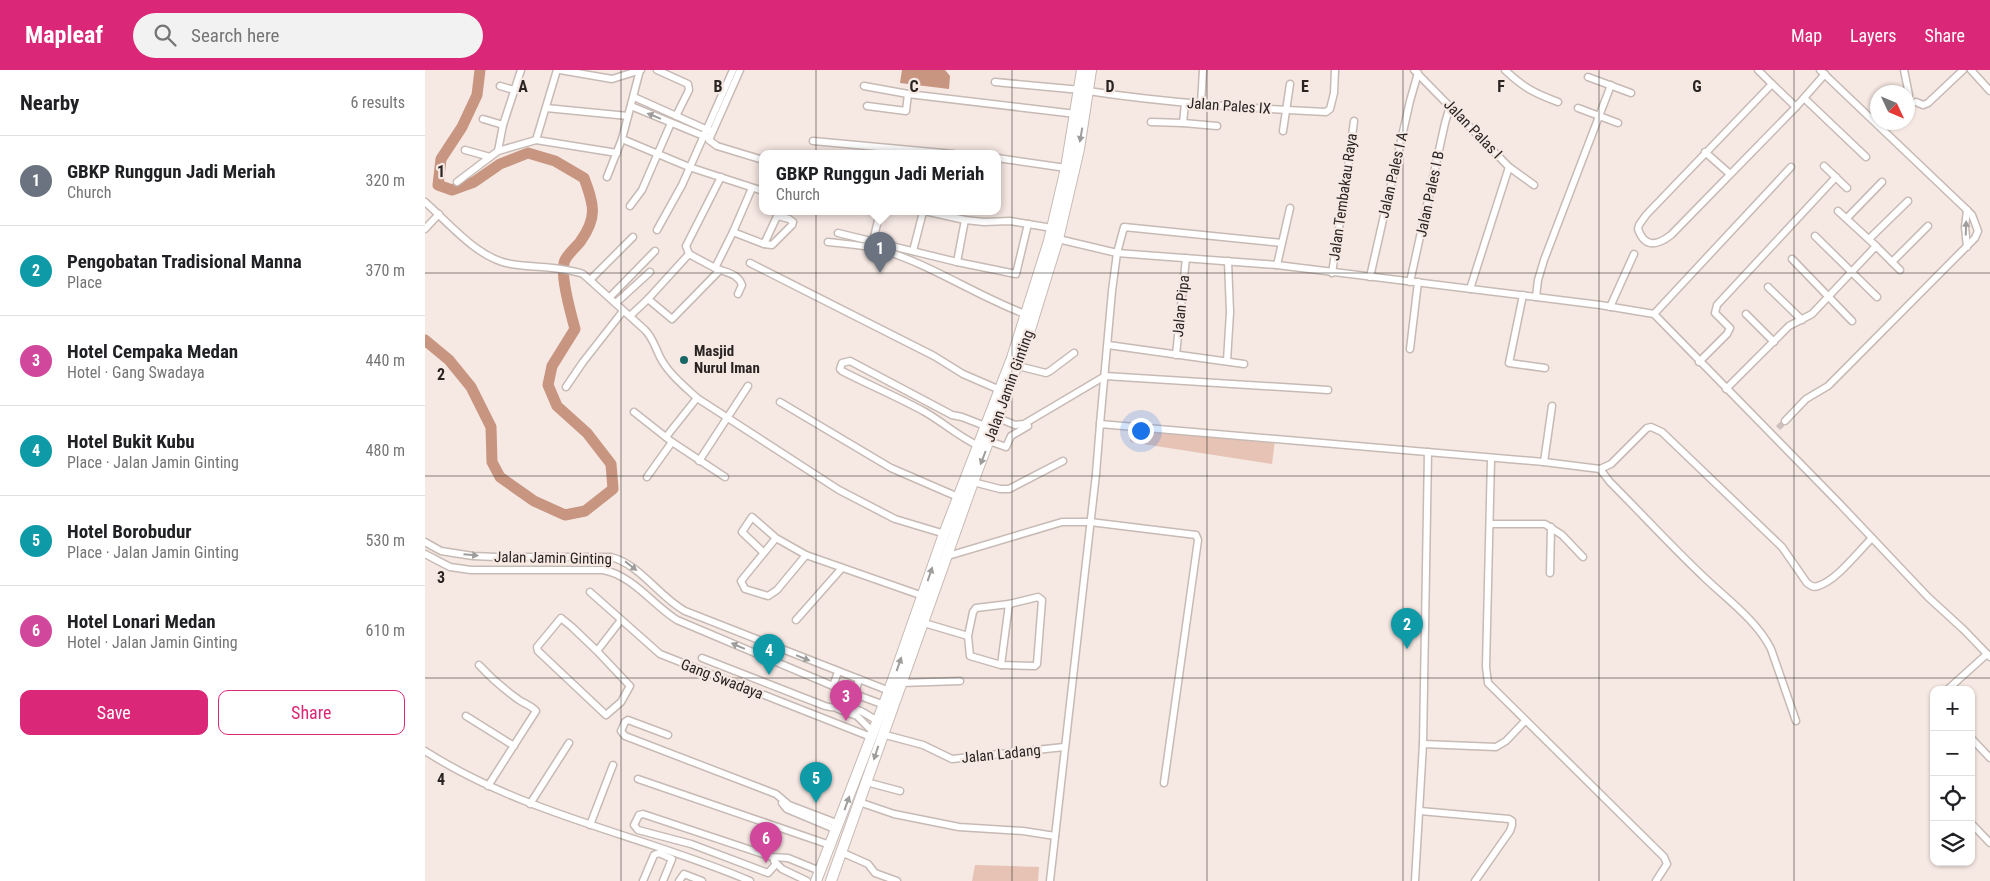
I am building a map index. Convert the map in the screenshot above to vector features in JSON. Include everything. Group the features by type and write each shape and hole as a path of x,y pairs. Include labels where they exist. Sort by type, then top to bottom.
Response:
{"highway":[{"name":"Jalan Jamin Ginting","path":"816,881 893,693 923,596 973,482 1018,366 1079,149 1084,90 1082,70"},
{"name":"Jalan Jamin Ginting","path":"893,693 901,683 925,623 948,556 949,536 958,497 1000,390 1025,314 1054,241 1052,228 1076,114 1091,70"},
{"name":"Jalan Jamin Ginting","path":"831,881 866,782 877,721 888,706"}],"street":[{"path":"498,151 503,125 521,70"},
{"path":"535,140 558,70 612,79 641,70"},
{"path":"607,177 622,139 641,70"},
{"path":"657,70 688,84 689,90 675,116"},
{"path":"707,134 733,70"},
{"path":"657,230 739,70"},
{"path":"1201,104 1203,70"},
{"name":"Jalan Pales IX","path":"995,82 1084,90 1139,99 1326,112 1330,109 1334,93 1335,70"},
{"path":"1505,70 1534,94 1558,102"},
{"path":"1758,70 1796,107"},
{"path":"1905,70 1908,85"},
{"path":"1916,102 1924,104 1963,70"},
{"path":"1971,70 1990,91"},
{"name":"Jalan Palas I","path":"1416,72 1509,167 1533,185"},
{"name":"Jalan Pales I A","path":"1370,277 1416,72"},
{"path":"1772,84 1647,214 1639,225 1639,233 1645,239 1653,244 1659,244 1671,234 1796,107 1822,72 1972,214 1978,231 1967,247 1828,386 1806,399 1785,421"},
{"path":"1587,77 1631,93"},
{"path":"1283,131 1290,84"},
{"path":"500,86 515,90"},
{"path":"864,86 909,94 1076,114"},
{"path":"1536,297 1538,280 1544,260 1611,86"},
{"path":"867,106 906,112 909,94"},
{"path":"633,97 675,116 707,134 713,145 759,159"},
{"path":"1804,98 1866,157"},
{"path":"1183,123 1185,103"},
{"path":"631,106 671,123 707,134"},
{"name":"Jalan Pales I B","path":"1410,282 1445,123 1451,106"},
{"path":"546,108 628,116"},
{"path":"1578,108 1618,123"},
{"path":"483,119 503,125"},
{"name":"Jalan Tembakau Raya","path":"1332,273 1354,121"},
{"path":"1151,122 1217,126"},
{"path":"629,206 641,190 671,123"},
{"path":"622,139 689,167 759,190"},
{"path":"457,182 498,151 535,140 617,153"},
{"path":"813,141 911,150"},
{"path":"465,150 490,157"},
{"path":"1705,152 1730,174"},
{"path":"1001,159 1066,168"},
{"path":"1824,166 1847,188"},
{"path":"1470,288 1509,167"},
{"path":"1654,314 1791,167"},
{"path":"721,177 686,246 689,254 739,279 741,285 738,294"},
{"path":"1699,362 1727,334 1730,328 1715,313 1717,305 1836,177"},
{"path":"1847,218 1882,182"},
{"path":"648,299 672,319 717,269 752,188"},
{"path":"1869,240 1908,201"},
{"path":"425,202 481,253 509,264 572,270 583,274 652,338 661,359 682,384 697,398 839,490 873,509 895,519 949,536"},
{"path":"1277,264 1290,208"},
{"path":"1967,210 1965,227 1967,247"},
{"path":"1837,211 1847,218 1900,270"},
{"path":"425,229 439,214"},
{"path":"764,244 778,215"},
{"path":"733,232 770,246 792,225 793,222 781,215"},
{"path":"873,241 879,215"},
{"path":"913,250 922,215"},
{"path":"942,215 965,220 1010,222 1052,228"},
{"path":"957,262 965,220"},
{"path":"838,233 1015,274 1028,224"},
{"path":"1050,881 1091,522 1117,253 1123,229 1126,226 1198,236 1282,243"},
{"path":"1892,262 1927,226"},
{"path":"1815,236 1877,297"},
{"path":"589,280 633,237"},
{"path":"1054,241 1117,253 1277,264 1332,273 1470,288 1654,314 1871,538 1988,655 1952,686"},
{"path":"828,242 868,246 900,256 996,303 1025,314"},
{"path":"1726,389 1793,324 1811,314 1876,246"},
{"path":"610,297 655,251"},
{"path":"630,316 689,254"},
{"path":"1610,307 1634,254"},
{"name":"Jalan Pipa","path":"1176,355 1186,258"},
{"path":"1792,259 1852,321"},
{"path":"1227,361 1230,312 1228,261"},
{"path":"750,263 926,352 963,374 1000,390"},
{"path":"616,303 650,272"},
{"path":"1409,349 1418,282"},
{"path":"1768,287 1802,320"},
{"path":"1523,296 1509,364 1545,368"},
{"path":"566,387 623,311"},
{"path":"1746,314 1774,342"},
{"path":"1108,345 1244,364"},
{"path":"1018,366 1046,373 1074,353"},
{"path":"977,445 955,433 947,425 922,410 840,370 842,363 850,361 952,415 985,426"},
{"path":"863,382 869,371"},
{"path":"989,441 1006,446 1013,435 1105,378"},
{"path":"998,418 1015,424 1024,424 1105,378 1328,390"},
{"path":"882,391 887,381"},
{"path":"699,460 748,386"},
{"path":"903,401 907,392"},
{"path":"666,437 697,398"},
{"path":"780,402 891,468 958,497"},
{"path":"922,410 926,402"},
{"path":"1544,462 1552,406"},
{"path":"634,412 672,442 725,477"},
{"path":"947,425 952,415"},
{"path":"1100,424 1491,459 1544,462 1600,469 1611,464 1647,428 1651,427 1657,428 1782,548 1807,583 1813,587 1827,582 1871,538"},
{"path":"1771,434 1777,428"},
{"path":"647,477 672,442"},
{"path":"1415,881 1423,744 1428,452"},
{"path":"1491,459 1487,678 1494,690 1666,860 1667,864 1656,881"},
{"path":"973,482 1000,489 1009,489 1063,461"},
{"path":"1600,469 1609,482 1705,579 1745,615 1764,638 1771,649 1796,721"},
{"path":"747,510 751,517 776,538 806,555 923,596"},
{"path":"751,517 742,532 763,553"},
{"path":"948,556 1062,522 1091,522 1194,534 1197,538 1164,783"},
{"path":"1491,524 1545,524 1551,527 1583,557"},
{"path":"1550,573 1551,527"},
{"path":"776,538 742,579 741,584 745,589 768,596 777,590 806,555"},
{"name":"Jalan Jamin Ginting","path":"425,542 441,551 473,556 611,557 619,559 631,566 657,591 685,611 893,693"},
{"name":"Jalan Jamin Ginting","path":"425,554 450,567 471,570 603,570 612,572 625,579 662,611 677,620 833,686 888,706"},
{"path":"796,620 842,568"},
{"name":"Gang Swadaya","path":"590,592 660,654 875,734"},
{"path":"1037,597 1042,600 1037,664 1031,667 1001,665 970,656 968,636 975,608 1009,604 1037,597"},
{"path":"1001,665 1009,604"},
{"path":"561,618 597,651 630,686 621,702 606,715 538,651 537,647 561,618"},
{"path":"597,651 621,620"},
{"path":"925,623 968,636"},
{"path":"702,658 857,716 875,734"},
{"path":"479,665 505,689 536,710 488,786"},
{"path":"833,686 838,672"},
{"path":"855,694 859,679"},
{"path":"901,683 960,680"},
{"path":"838,709 846,707 856,709 877,721"},
{"path":"466,716 514,746"},
{"path":"668,735 628,720 621,731 625,736 776,794 787,809 838,827"},
{"path":"1423,744 1497,747 1525,721"},
{"name":"Jalan Ladang","path":"875,734 923,745 952,759 1064,747"},
{"path":"1975,742 1990,758"},
{"path":"529,804 569,743"},
{"path":"425,751 488,786 529,804 700,860 749,881"},
{"path":"589,825 613,765"},
{"path":"638,780 830,845"},
{"path":"866,782 900,791"},
{"path":"859,802 895,814 959,827 1033,832 1055,836"},
{"path":"1420,811 1509,819 1512,821 1513,825 1510,831 1475,881"},
{"path":"774,861 768,873 691,844 638,830 634,825 637,817 641,814 774,861 782,869 807,881"},
{"path":"1975,827 1990,843"},
{"path":"691,844 695,832"},
{"path":"841,852 868,864 875,873 897,881"},
{"path":"643,881 654,855 659,853 672,860 663,881"},
{"path":"774,861 788,858 820,870"},
{"path":"782,869 788,858"},
{"path":"679,881 684,874 702,881"}],"shaded area":[{"path":"902,70 945,70 950,76 949,89 900,83"},
{"path":"1131,429 1275,440 1272,464 1130,442"},
{"path":"975,865 1039,867 1038,881 972,881"}],"waterway":[{"path":"425,340 449,360 471,387 491,427 492,462 500,477 534,501 565,515 585,511 613,489 611,464 587,433 557,406 548,385 552,366 575,329 563,274 566,258 586,233 592,218 592,204 584,178 555,161 528,153 500,164 474,182 452,190 438,185 441,159 462,127 477,95 480,70"}],"tunnel":[{"path":"1778,428 1785,421"}],"place":[{"name":"GBKP Runggun Jadi Meriah","path":"880,273"},
{"name":"Masjid Nurul Iman","path":"684,360"},
{"name":"Pengobatan Tradisional Manna","path":"1407,649"},
{"name":"Hotel Bukit Kubu","path":"769,675"},
{"name":"Hotel Cempaka Medan","path":"846,721"},
{"name":"Hotel Borobudur","path":"816,803"},
{"name":"Hotel Lonari Medan","path":"766,863"}]}
